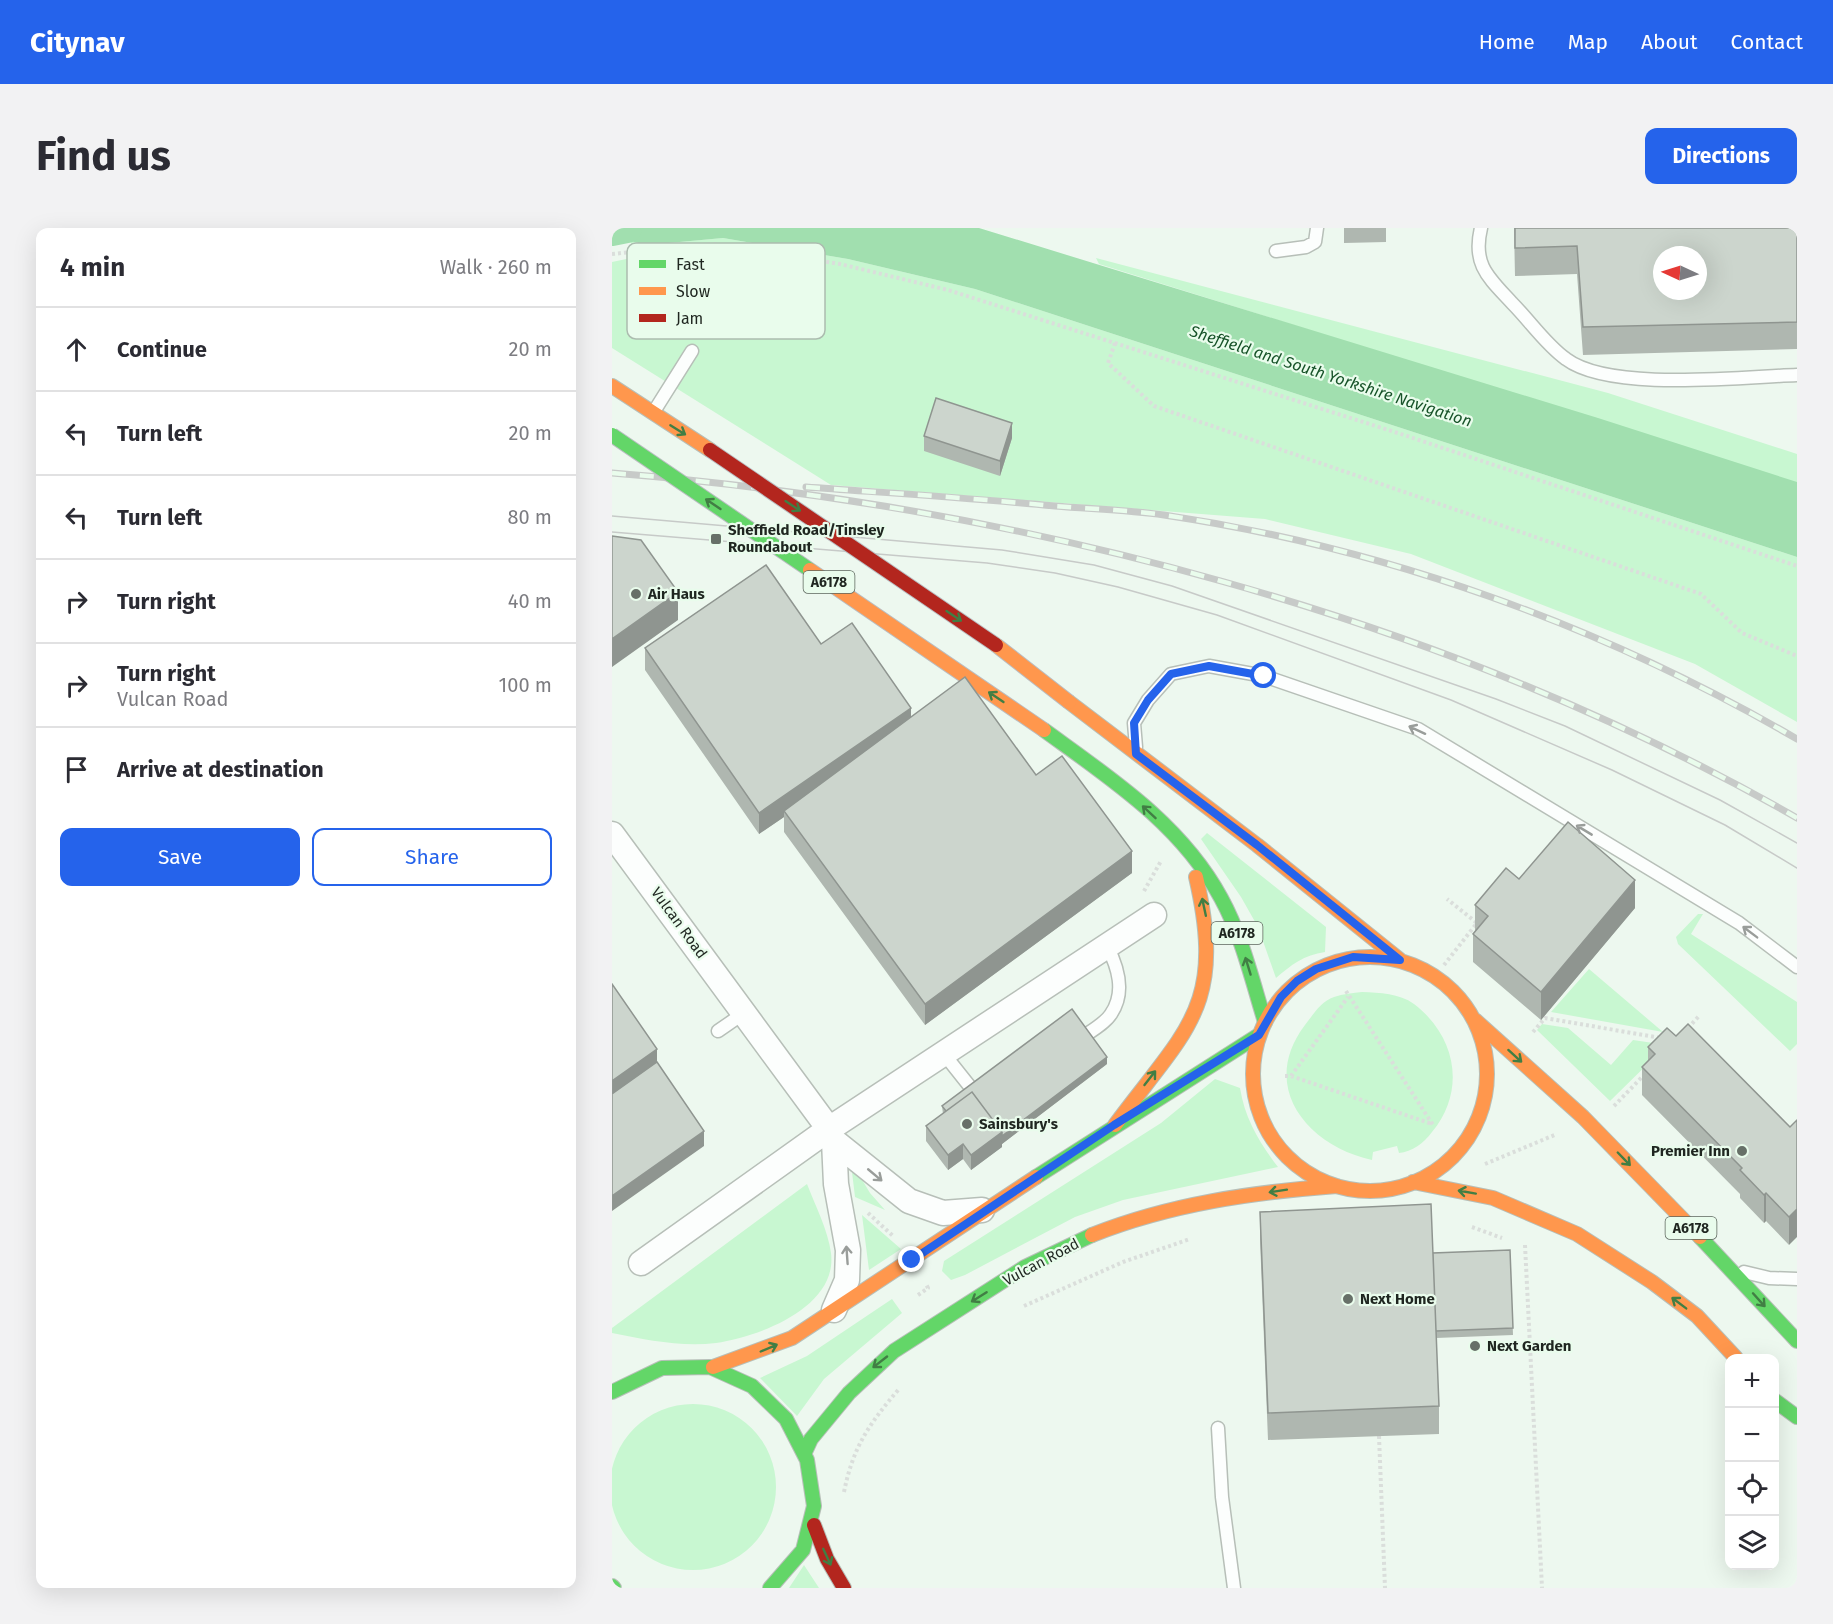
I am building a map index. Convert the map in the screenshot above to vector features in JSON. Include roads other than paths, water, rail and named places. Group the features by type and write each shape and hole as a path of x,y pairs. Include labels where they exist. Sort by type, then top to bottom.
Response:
{"main road":[{"name":"A6178","path":"612,386 993,643 1257,845 1400,960 1442,981 1458,997 1472,1017 1480,1034 1487,1072 1480,1111 1468,1137 1448,1161 1413,1182 1375,1191 1337,1186 1315,1177 1295,1163 1277,1146 1265,1126 1256,1103 1253,1079 1259,1035"},
{"name":"A6178","path":"612,435 1044,730 1134,798 1175,836 1221,896 1238,934 1265,1022"},
{"path":"1114,1125 1182,1040 1206,978 1207,922 1190,853"},
{"name":"A6178","path":"1265,1022 1281,997 1297,981 1316,969 1353,957 1400,960"},
{"name":"A6178","path":"1472,1017 1583,1117 1731,1269 1797,1341"},
{"path":"1259,1035 1265,1022"},
{"name":"Vulcan Road","path":"713,1366 765,1350 792,1338 1114,1125 1259,1035"},
{"name":"A6178","path":"1413,1182 1476,1193 1577,1234 1652,1282 1697,1316 1731,1354"},
{"name":"Vulcan Road","path":"805,1452 811,1439 874,1366 920,1333 1034,1262 1089,1237 1145,1218 1219,1200 1297,1188 1337,1186"},
{"path":"612,1392 643,1368 673,1364 713,1366 766,1394 793,1429 805,1452 813,1491 814,1525 827,1559 844,1588"},
{"path":"1779,1403 1797,1416"},
{"path":"770,1588 793,1566 814,1525"}],"street":[{"name":"Vulcan Road","path":"612,834 832,1135 897,1193 928,1210 959,1213 987,1209"},
{"path":"641,1263 832,1135 944,1054 1154,915"},
{"path":"832,1135 836,1184 848,1250 847,1280 834,1310"}],"lane":[{"path":"1276,251 1306,247 1315,242 1317,228"},
{"path":"1481,228 1477,254 1487,276 1566,359 1597,375 1634,379 1797,375"},
{"path":"652,414 692,351"},
{"path":"1136,754 1134,723 1148,700 1171,674 1209,666 1264,676 1418,729 1739,923 1797,967"},
{"path":"1065,1050 1111,1015 1118,993 1120,976 1107,946"},
{"path":"718,1031 744,1013"},
{"path":"944,1054 987,1108"},
{"path":"1731,1269 1769,1278 1797,1279"},
{"path":"1218,1428 1222,1497 1234,1588"}],"water":[{"path":"627,228 979,228 1598,418 1797,482 1797,557 975,289 825,255 825,243 753,243 723,238 669,243 630,241"}],"waterway":[{"name":"Sheffield and South Yorkshire Navigation","path":"612,231 627,228"}],"tram line":[{"path":"612,516 1002,550 1094,565 1172,586 1496,699 1565,726 1720,800 1797,843"},
{"path":"612,532 987,563 1055,573 1118,587 1217,615 1451,700 1612,770 1725,825 1797,868"}],"railway":[{"path":"612,473 764,489 918,512 1071,543 1224,582 1374,629 1520,683 1662,746 1797,818"},
{"path":"806,487 1150,513 1247,529 1330,548 1491,597 1570,627 1723,698 1797,739"}],"place":[{"name":"Sheffield Road/Tinsley Roundabout","path":"716,539"},
{"name":"Air Haus","path":"636,594"},
{"name":"Sainsbury's","path":"967,1124"},
{"name":"Premier Inn","path":"1742,1151"},
{"name":"Next Home","path":"1348,1299"},
{"name":"Next Garden","path":"1475,1346"}]}
